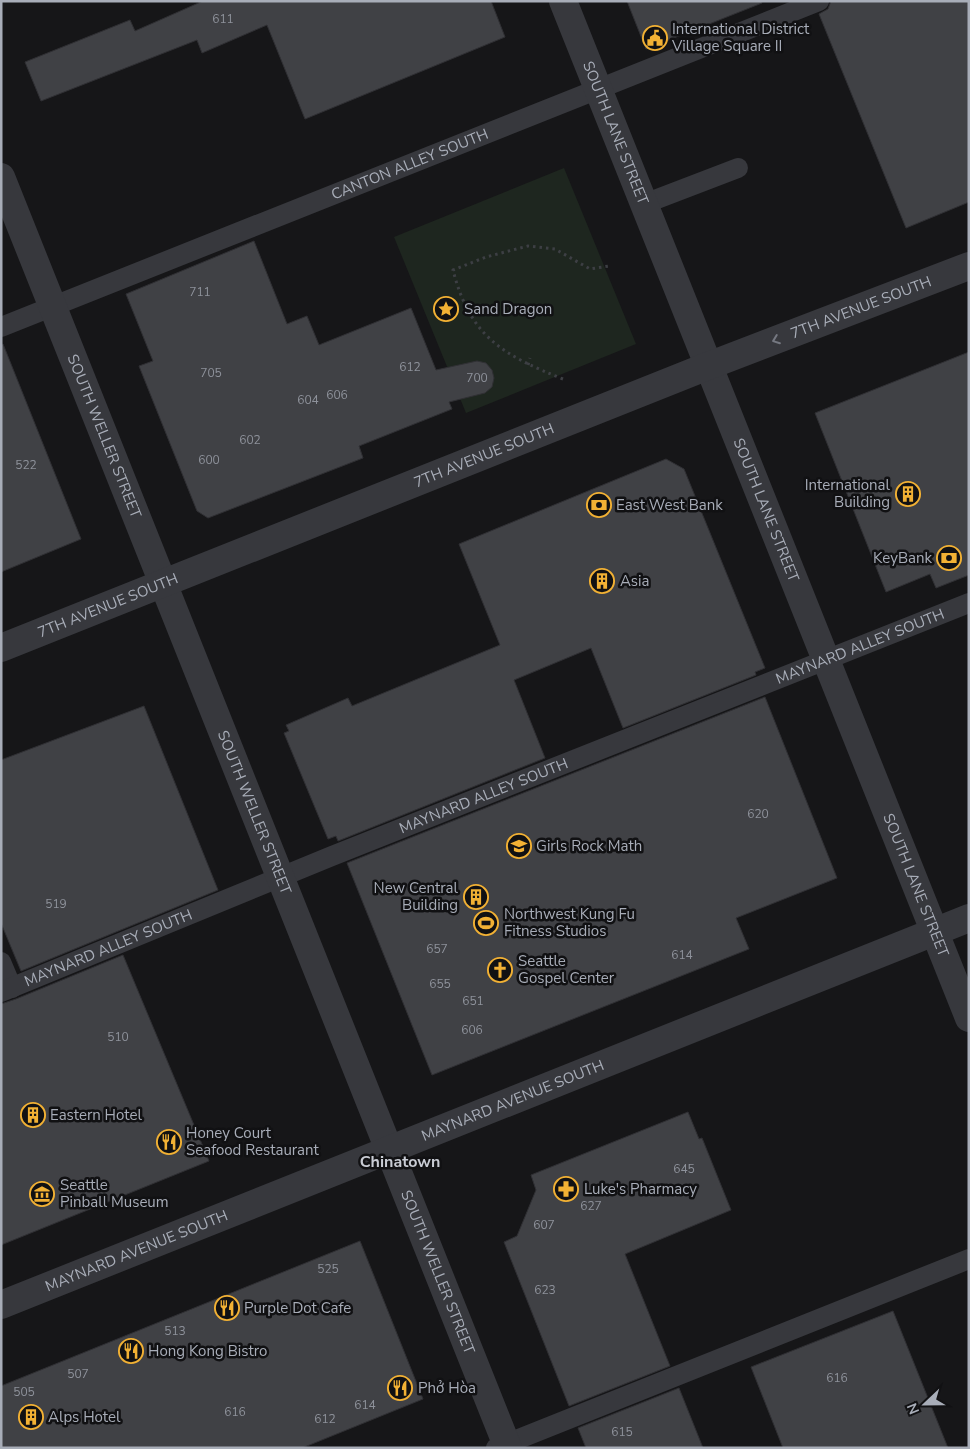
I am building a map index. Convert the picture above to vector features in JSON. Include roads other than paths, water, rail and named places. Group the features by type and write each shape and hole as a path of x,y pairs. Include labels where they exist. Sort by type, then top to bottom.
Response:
{"street":[{"name":"SOUTH LANE STREET","path":"563,1 969,1018"},
{"name":"SOUTH WELLER STREET","path":"1,177 389,1150 503,1446"},
{"name":"7TH AVENUE SOUTH","path":"1,648 708,366 969,266"},
{"name":"MAYNARD AVENUE SOUTH","path":"1,1305 969,918"}],"lane":[{"name":"CANTON ALLEY SOUTH","path":"1,327 819,1"},
{"path":"644,204 738,168"},
{"name":"MAYNARD ALLEY SOUTH","path":"6,990 172,924 281,877 969,603"},
{"path":"1,962 6,990"},
{"path":"503,1446 969,1259"}],"place":[{"name":"International District Village Square II","path":"655,38"},
{"name":"Sand Dragon","path":"446,309"},
{"name":"International Building","path":"908,494"},
{"name":"East West Bank","path":"599,505"},
{"name":"KeyBank","path":"949,558"},
{"name":"Asia","path":"602,581"},
{"name":"Girls Rock Math","path":"519,846"},
{"name":"New Central Building","path":"476,897"},
{"name":"Northwest Kung Fu Fitness Studios","path":"486,923"},
{"name":"Seattle Gospel Center","path":"500,970"},
{"name":"Eastern Hotel","path":"33,1115"},
{"name":"Honey Court Seafood Restaurant","path":"169,1142"},
{"name":"Luke's Pharmacy","path":"566,1189"},
{"name":"Seattle Pinball Museum","path":"42,1194"},
{"name":"Purple Dot Cafe","path":"227,1308"},
{"name":"Hong Kong Bistro","path":"131,1351"},
{"name":"Phở Hòa","path":"400,1388"},
{"name":"Alps Hotel","path":"31,1417"}],"district":[{"name":"Chinatown","path":"400,1162"}]}
